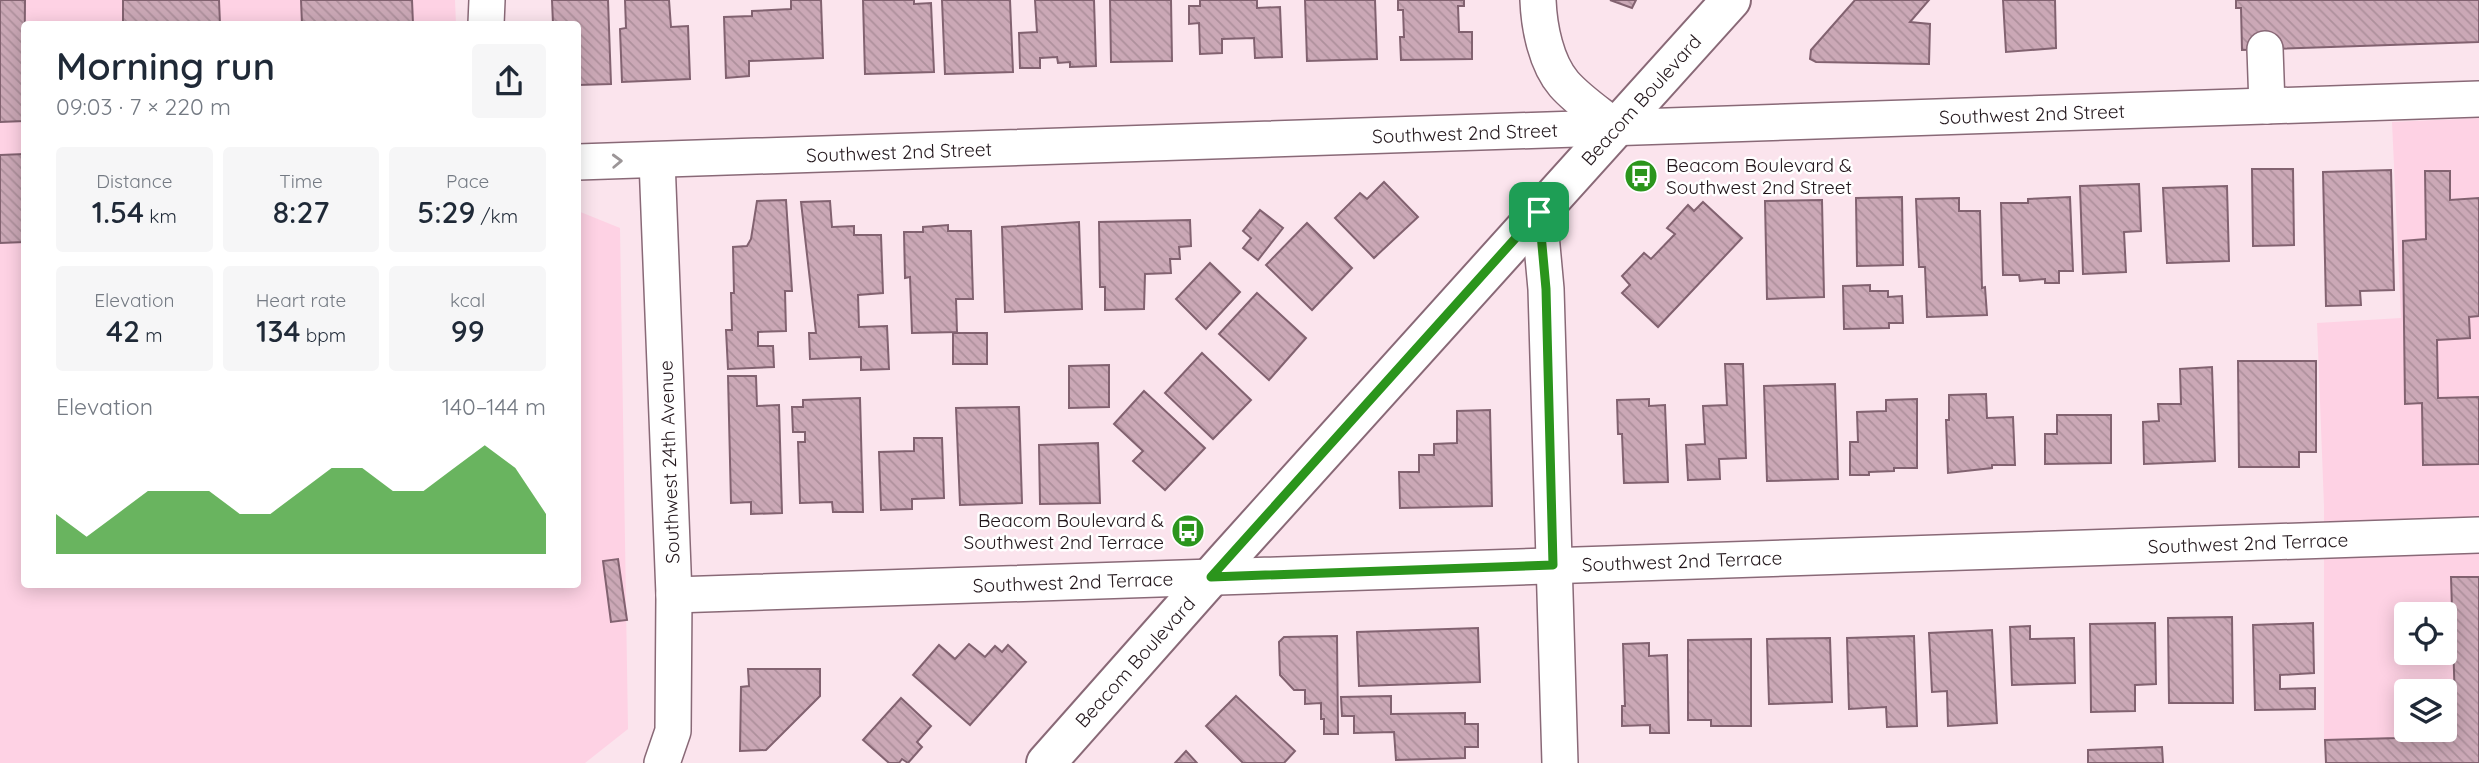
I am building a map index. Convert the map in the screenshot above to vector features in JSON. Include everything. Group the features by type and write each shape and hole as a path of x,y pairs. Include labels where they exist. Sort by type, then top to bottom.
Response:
{"main road":[{"name":"Beacom Boulevard","path":"1046,763 1731,0"}],"street":[{"path":"486,21 487,0"},
{"path":"1538,0 1547,54 1563,83 1615,127"},
{"path":"2265,49 2267,106"},
{"name":"Southwest 2nd Street","path":"581,162 2479,99"},
{"name":"Southwest 24th Avenue","path":"657,160 674,595 673,731 662,763"},
{"path":"1539,212 1546,289 1560,763"},
{"name":"Southwest 2nd Terrace","path":"674,595 2479,535"}],"shaded area":[{"path":"0,0 455,0 456,21 21,21 21,588 581,588 581,212 620,228 628,729 585,763 0,763"},
{"path":"2479,118 2479,737 2457,738 2457,679 2394,679 2394,739 2324,741 2324,506 2317,323 2401,318 2392,122"}],"building":[{"path":"0,0 25,0 25,21 21,21 21,121 0,122"},
{"path":"123,0 219,0 220,21 123,21"},
{"path":"301,0 412,0 413,21 302,21"},
{"path":"552,0 608,0 611,84 581,85 581,21 553,21"},
{"path":"625,0 669,0 671,27 688,26 690,79 622,82 620,29 626,28"},
{"path":"791,0 821,0 823,58 749,61 749,76 726,78 724,17 752,16 752,11 791,9"},
{"path":"863,0 914,0 914,4 931,3 934,72 865,74"},
{"path":"942,0 1010,0 1013,72 945,74"},
{"path":"1035,0 1094,0 1096,66 1070,67 1070,62 1058,63 1057,57 1040,58 1040,68 1020,68 1019,33 1037,32"},
{"path":"1110,0 1171,0 1172,61 1111,62"},
{"path":"1200,0 1257,0 1257,8 1280,7 1282,57 1255,58 1254,38 1222,39 1222,53 1200,54 1199,23 1189,24 1189,6 1200,6"},
{"path":"1305,0 1375,0 1377,59 1307,61"},
{"path":"1398,0 1464,0 1464,6 1458,6 1459,32 1472,32 1472,59 1401,60 1403,10 1398,10"},
{"path":"1610,0 1636,0 1632,8"},
{"path":"1855,0 1929,0 1910,22 1930,24 1929,64 1816,62 1810,59 1811,50"},
{"path":"2003,0 2055,0 2056,48 2006,52"},
{"path":"2236,0 2479,0 2479,42 2242,50 2241,8 2236,8"},
{"path":"21,154 21,242 0,243 0,155"},
{"path":"2252,169 2293,169 2294,245 2253,246"},
{"path":"2391,170 2394,290 2360,291 2361,305 2326,306 2323,172"},
{"path":"2425,171 2450,171 2450,200 2479,198 2479,316 2469,317 2470,338 2437,340 2438,398 2479,397 2479,464 2423,465 2422,403 2405,404 2403,241 2426,239"},
{"path":"1384,182 1418,217 1374,258 1335,218 1360,193 1367,199"},
{"path":"2139,184 2141,231 2124,232 2126,272 2083,274 2080,186"},
{"path":"2227,186 2229,261 2167,263 2163,188"},
{"path":"1902,197 1903,265 1857,266 1856,198"},
{"path":"2070,197 2073,271 2059,271 2059,283 2045,283 2045,279 2020,281 2019,275 2003,275 2001,203 2028,203 2028,199"},
{"path":"1959,198 1959,211 1980,211 1982,288 1985,287 1987,315 1927,317 1925,267 1919,267 1916,199"},
{"path":"786,200 792,291 785,291 786,331 758,332 758,346 773,346 774,367 728,369 726,330 732,330 733,247 747,246 751,239 757,201"},
{"path":"1822,200 1824,297 1767,299 1765,201"},
{"path":"830,201 832,227 854,226 854,235 881,235 883,293 858,295 859,327 887,326 889,369 861,370 861,357 810,359 809,333 816,333 801,202"},
{"path":"1703,202 1742,238 1658,327 1622,293 1630,285 1622,276 1644,253 1651,259 1675,234 1667,228 1688,205 1694,211"},
{"path":"1260,210 1283,228 1258,260 1243,248 1251,238 1243,231"},
{"path":"1190,220 1191,246 1179,247 1180,259 1170,259 1171,273 1145,274 1144,309 1105,310 1105,287 1100,287 1099,222"},
{"path":"1079,222 1082,309 1005,312 1002,227"},
{"path":"1307,223 1352,268 1312,310 1266,265"},
{"path":"948,225 948,231 971,231 973,299 956,299 957,332 912,333 910,277 905,278 904,232 923,232 923,227"},
{"path":"1210,263 1240,292 1206,329 1176,299"},
{"path":"1870,285 1870,291 1888,291 1888,297 1902,296 1903,323 1889,323 1889,328 1844,329 1843,286"},
{"path":"1257,293 1306,338 1269,380 1219,334"},
{"path":"953,333 987,333 987,364 953,364"},
{"path":"1202,353 1251,400 1213,439 1165,393"},
{"path":"2238,361 2316,361 2316,452 2299,452 2299,467 2239,467"},
{"path":"1725,364 1743,364 1746,458 1719,459 1720,479 1688,480 1686,445 1705,444 1703,406 1727,405"},
{"path":"1109,365 1109,407 1069,408 1069,366"},
{"path":"2212,367 2215,461 2144,464 2143,422 2159,421 2158,404 2181,404 2180,369"},
{"path":"728,376 756,376 757,406 779,405 782,513 751,514 751,502 731,503"},
{"path":"1835,384 1838,479 1767,481 1764,386"},
{"path":"1144,391 1205,448 1165,490 1133,461 1143,451 1114,424"},
{"path":"1986,394 1987,418 2013,417 2015,465 1992,465 1992,468 1948,473 1946,420 1949,420 1949,395"},
{"path":"860,398 863,512 833,512 832,502 800,503 798,442 805,442 805,432 793,432 792,407 803,407 803,400"},
{"path":"1649,399 1649,406 1665,405 1668,482 1624,483 1622,434 1618,434 1617,400"},
{"path":"1917,399 1917,468 1894,468 1894,471 1869,472 1869,475 1850,475 1850,442 1858,442 1857,412 1886,411 1886,400"},
{"path":"1019,407 1022,503 960,505 956,408"},
{"path":"1490,410 1492,506 1400,508 1399,472 1419,472 1419,455 1434,455 1434,444 1457,443 1457,411"},
{"path":"2057,415 2111,415 2111,463 2045,464 2045,434 2057,434"},
{"path":"914,438 942,438 944,498 912,499 912,509 881,510 879,452 914,451"},
{"path":"1098,443 1100,503 1040,504 1039,445"},
{"path":"618,559 627,620 611,622 603,561"},
{"path":"2451,577 2479,577 2479,763 2326,763 2325,740 2394,738 2394,742 2457,742 2457,679 2454,679 2454,665 2457,665 2457,602 2452,602"},
{"path":"2232,617 2233,703 2169,703 2168,618"},
{"path":"2155,623 2156,684 2135,685 2135,711 2091,712 2090,624"},
{"path":"2313,623 2314,673 2280,675 2280,689 2315,688 2315,709 2255,710 2253,625"},
{"path":"2030,626 2030,639 2074,638 2075,683 2012,685 2010,627"},
{"path":"1478,628 1480,682 1359,686 1357,632"},
{"path":"1992,630 1997,723 1948,726 1947,691 1932,692 1929,633"},
{"path":"1337,636 1338,734 1324,734 1321,703 1305,704 1305,690 1294,690 1280,675 1279,642 1284,637"},
{"path":"1914,636 1917,726 1887,727 1886,707 1849,709 1847,638"},
{"path":"1830,638 1832,702 1769,704 1767,639"},
{"path":"1751,639 1751,726 1711,726 1711,720 1688,720 1688,640"},
{"path":"1649,643 1649,656 1667,655 1669,733 1650,733 1650,725 1622,726 1622,706 1625,706 1623,644"},
{"path":"969,644 985,657 995,646 1002,652 1008,645 1026,662 970,725 913,675 939,645 955,659"},
{"path":"748,669 820,669 820,696 766,750 740,751 741,687 749,686"},
{"path":"1236,696 1295,751 1284,763 1243,763 1206,726"},
{"path":"1391,696 1391,714 1465,713 1465,724 1478,724 1478,747 1465,747 1465,758 1396,760 1394,732 1354,733 1354,716 1342,716 1341,697"},
{"path":"901,698 931,726 917,742 922,747 908,763 902,759 899,763 889,763 863,740"},
{"path":"2162,747 2163,763 2088,763 2088,750"},
{"path":"1186,751 1197,763 1175,763"}],"place":[{"name":"Beacom Boulevard & Southwest 2nd Street","path":"1641,176"},
{"name":"Beacom Boulevard & Southwest 2nd Terrace","path":"1188,531"}],"route":[{"path":"1539,212 1546,289 1553,565 1211,577 1539,212"}]}
